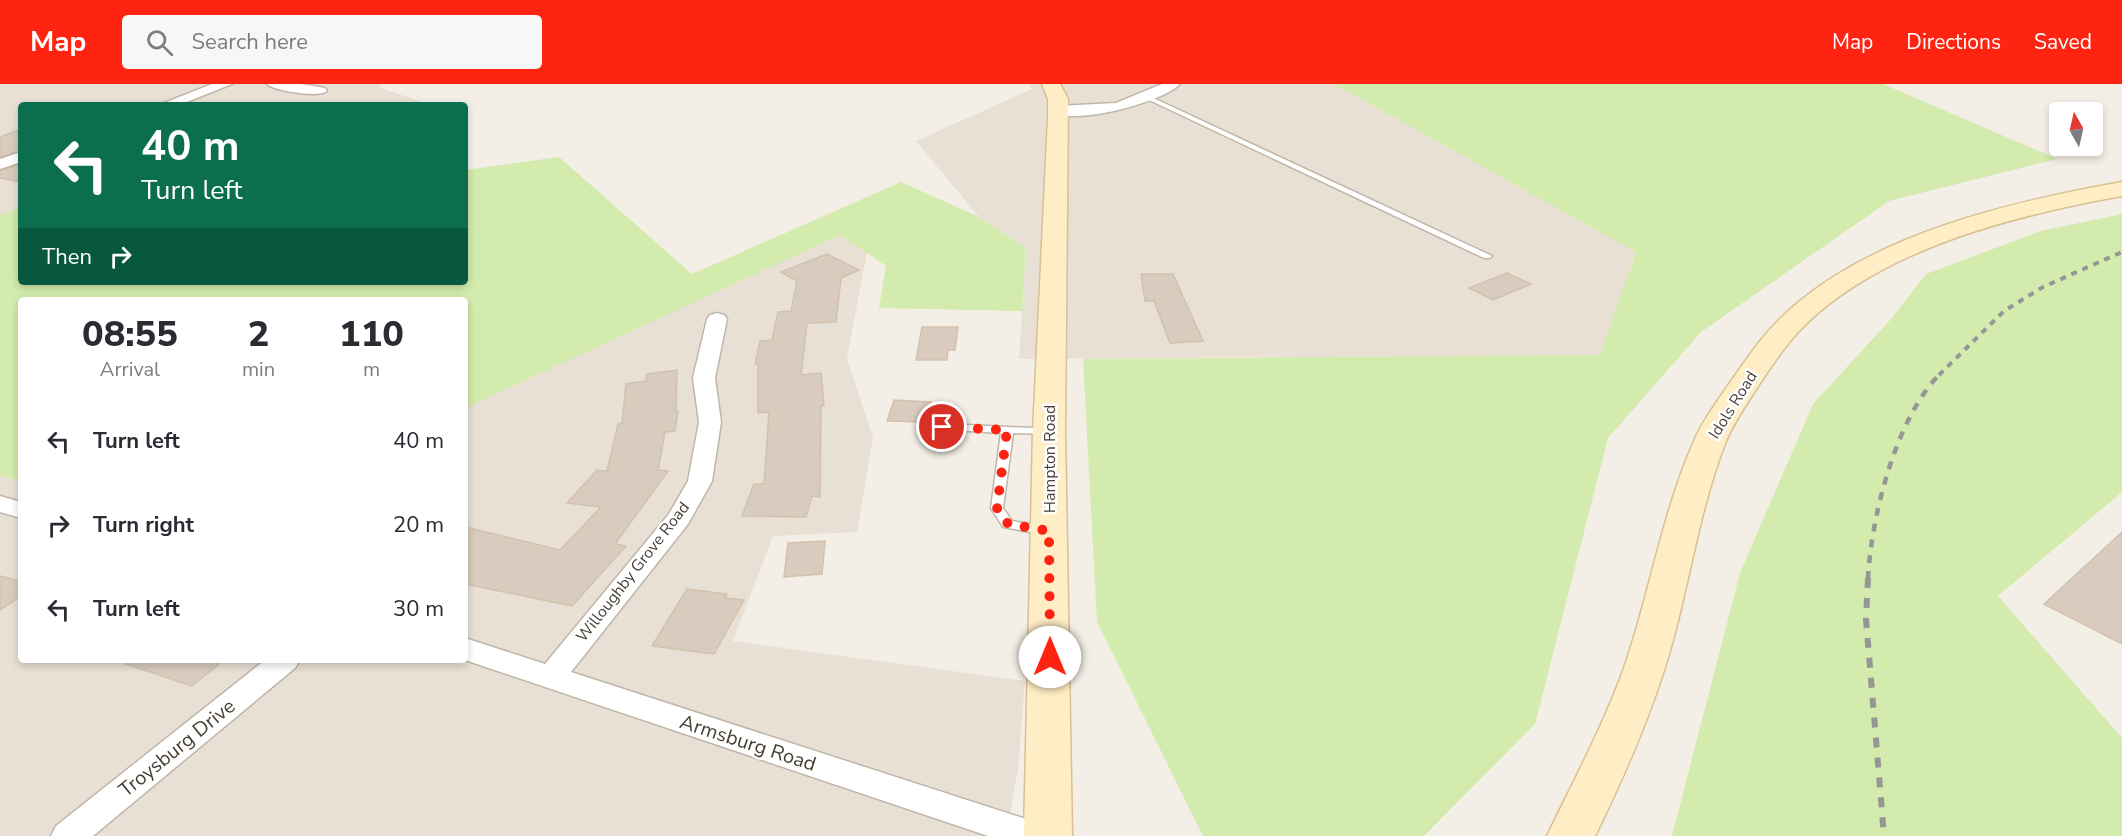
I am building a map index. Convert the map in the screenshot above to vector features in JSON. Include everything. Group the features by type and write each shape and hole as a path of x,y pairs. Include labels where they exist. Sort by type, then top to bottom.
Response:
{"main road":[{"name":"Hampton Road","path":"1048,836 1049,431 1055,97"},
{"name":"Idols Road","path":"1571,836 1616,741 1645,666 1710,441 1731,404 1779,336 1800,315 1840,286 1877,262 1917,243 1998,216 2122,189"}],"street":[{"path":"174,102 225,84"},
{"path":"274,84 320,92"},
{"path":"1055,97 1100,112 1135,103 1173,84"},
{"path":"0,164 18,158"},
{"name":"Willoughby Grove Road","path":"550,678 679,518 700,481 710,422 704,378 717,319"},
{"path":"0,504 18,509"},
{"name":"Armsburg Road","path":"468,650 1032,836"},
{"name":"Troysburg Drive","path":"68,836 281,663"}],"lane":[{"path":"1147,97 1487,256"},
{"path":"936,413 942,427 1049,431"},
{"path":"1007,430 997,508 1008,524 1049,531"}],"shaded area":[{"path":"0,84 383,84 378,87 422,102 18,102 18,225 0,233"},
{"path":"1028,84 1334,84 1636,251 1601,355 1019,359 1026,248 979,217 916,141 1032,89"},
{"path":"873,220 847,358 873,438 857,532 773,536 733,641 1025,681 1018,769 1006,836 0,836 0,379 18,385 18,663 468,663 468,401"}],"green space":[{"path":"1334,84 1883,84 2057,159 1889,201 1701,332 1608,438 1535,724 1424,836 1203,836 1097,622 1083,359 1600,355 1636,252"},
{"path":"559,157 692,274 901,182 979,217 1026,248 1022,311 879,308 886,266 840,235 468,407 468,297 18,297 18,480 0,475 0,215 18,208 18,285 468,285 468,170"},
{"path":"2122,214 2122,492 1998,596 2122,738 2122,836 1672,836 1740,573 1813,404 1891,319 1926,274 2041,231"}],"building":[{"path":"18,130 18,151 0,157 0,137"},
{"path":"18,165 18,181 0,178 0,171"},
{"path":"827,254 859,270 841,278 836,322 807,323 801,375 821,373 824,406 821,406 820,497 812,496 806,517 742,516 754,484 764,484 769,412 758,413 758,363 755,364 760,341 772,340 778,312 791,311 797,281 781,272"},
{"path":"1507,273 1531,284 1493,300 1469,288"},
{"path":"1141,274 1173,274 1203,341 1170,343 1154,301 1145,301"},
{"path":"922,327 958,327 955,350 948,350 947,360 916,360"},
{"path":"677,370 676,411 678,411 675,431 665,432 658,470 668,471 615,544 626,546 572,606 468,585 468,528 560,550 601,507 567,503 597,470 607,471 618,424 622,423 626,384 646,381 647,374"},
{"path":"894,400 931,402 925,422 887,421"},
{"path":"2122,532 2122,644 2044,604"},
{"path":"825,541 822,574 784,577 788,543"},
{"path":"0,576 18,580 18,598 0,610"},
{"path":"687,589 727,594 725,598 744,600 714,654 652,646"},
{"path":"126,663 220,663 192,686"}],"railway":[{"path":"1941,373 2004,311 2043,287 2122,252"},
{"path":"1868,579 1874,527 1889,469 1911,415 1925,392 1941,373"},
{"path":"1868,578 1866,619 1884,836"}],"route":[{"path":"942,427 1007,430 997,508 1008,524 1049,531 1050,657"}]}
